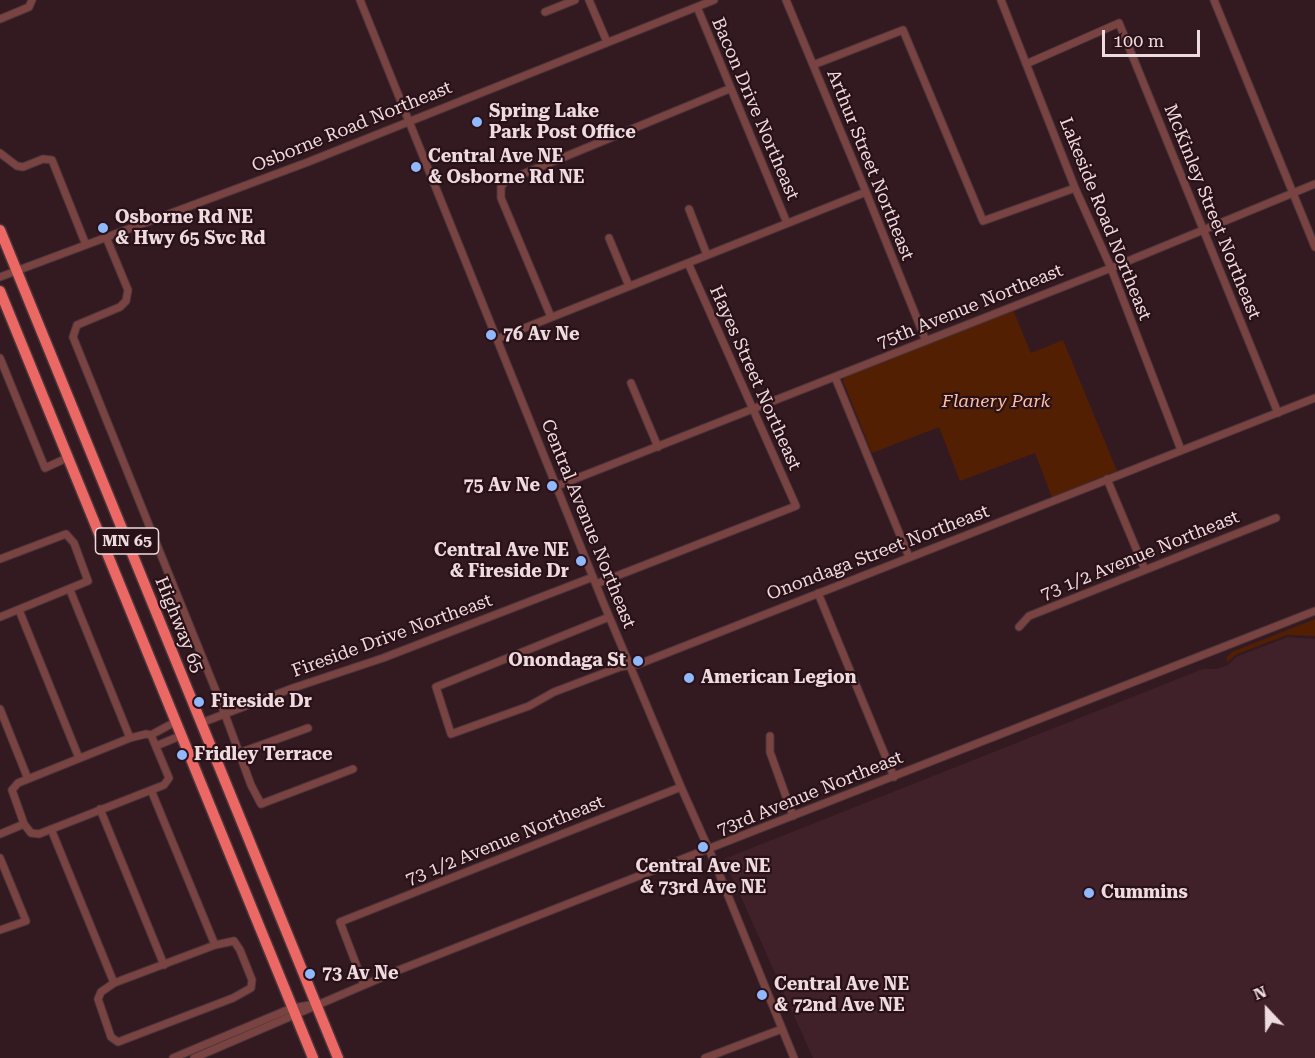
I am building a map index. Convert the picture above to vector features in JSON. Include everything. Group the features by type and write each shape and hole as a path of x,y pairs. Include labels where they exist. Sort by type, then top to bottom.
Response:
{"highway":[{"name":"MN 65","path":"0,230 16,271"},
{"name":"Highway 65","path":"16,271 338,1058"},
{"name":"MN 65","path":"0,291 313,1058"}],"street":[{"path":"0,19 29,7 32,0"},
{"name":"Central Avenue Northeast","path":"361,0 594,580 709,850 794,1058"},
{"path":"545,12 575,0"},
{"path":"589,0 607,42"},
{"name":"Osborne Road Northeast","path":"0,277 308,162 714,0"},
{"name":"Arthur Street Northeast","path":"786,0 926,341"},
{"name":"Lakeside Road Northeast","path":"1001,0 1075,188 1111,268 1182,450"},
{"path":"1214,0 1315,247"},
{"name":"Bacon Drive Northeast","path":"697,7 729,89 787,223"},
{"name":"McKinley Street Northeast","path":"1026,64 1119,23 1278,413"},
{"path":"813,64 903,30 983,221 1075,188"},
{"path":"551,317 501,198 501,186 506,181 729,89"},
{"path":"0,153 17,166 23,167 44,159 52,160 86,245"},
{"name":"75th Avenue Northeast","path":"557,486 1204,231 1315,184"},
{"path":"497,339 866,192"},
{"path":"689,209 707,255"},
{"path":"106,237 128,290 126,301 120,307 78,325 73,337 225,713 238,753 261,804 353,769"},
{"path":"609,238 629,286"},
{"name":"Hayes Street Northeast","path":"688,262 796,506"},
{"path":"0,358 45,468 67,458"},
{"path":"835,377 909,557"},
{"path":"631,383 658,447"},
{"name":"Onondaga Street Northeast","path":"609,616 436,687 451,734 529,706 564,688 639,664 1315,398"},
{"path":"1107,479 1145,570"},
{"name":"Fireside Drive Northeast","path":"201,723 796,506"},
{"name":"73 1/2 Avenue Northeast","path":"1019,627 1029,616 1276,518"},
{"path":"0,559 66,534 74,543 88,581 0,617"},
{"path":"70,590 130,738"},
{"path":"818,592 894,777"},
{"path":"19,610 79,758"},
{"name":"73rd Avenue Northeast","path":"173,1058 205,1044 316,1005 1315,611"},
{"path":"0,709 28,779"},
{"path":"151,735 169,778 164,785 39,834 31,833 24,824 12,790 18,783 130,738 151,735 175,722"},
{"path":"238,753 308,728"},
{"path":"156,746 180,736"},
{"path":"770,736 770,752 793,816"},
{"name":"73 1/2 Avenue Northeast","path":"364,985 340,922 681,787"},
{"path":"151,790 215,945"},
{"path":"100,809 164,965"},
{"path":"0,834 24,824"},
{"path":"51,830 114,983"},
{"path":"0,858 26,921 0,930"},
{"path":"234,941 252,980 251,988 233,998 118,1042 111,1038 98,999 101,992 114,983 164,965 215,945 234,941"},
{"name":"73rd Avenue Northeast","path":"194,1058 210,1055 294,1012"},
{"path":"705,1058 782,1029"},
{"path":"205,1044 210,1055"}],"shaded area":[{"path":"1288,637 1315,639 1315,1058 813,1058 724,859 1203,669 1218,669 1228,665 1236,657"}],"green space":[{"name":"Flanery Park","path":"1013,310 1031,353 1063,340 1117,471 1052,497 1035,453 960,481 939,427 872,453 843,381 845,376"},
{"path":"1315,619 1315,636 1287,635 1237,654 1227,662 1227,657 1232,652"}],"place":[{"name":"Spring Lake Park Post Office","path":"477,122"},
{"name":"Central Ave NE & Osborne Rd NE","path":"416,167"},
{"name":"Osborne Rd NE & Hwy 65 Svc Rd","path":"103,228"},
{"name":"76 Av Ne","path":"491,335"},
{"name":"75 Av Ne","path":"552,486"},
{"name":"Central Ave NE & Fireside Dr","path":"581,561"},
{"name":"Onondaga St","path":"638,661"},
{"name":"American Legion","path":"689,678"},
{"name":"Fireside Dr","path":"199,702"},
{"name":"Fridley Terrace","path":"182,755"},
{"name":"Central Ave NE & 73rd Ave NE","path":"703,847"},
{"name":"Cummins","path":"1089,893"},
{"name":"73 Av Ne","path":"310,974"},
{"name":"Central Ave NE & 72nd Ave NE","path":"762,995"}]}
